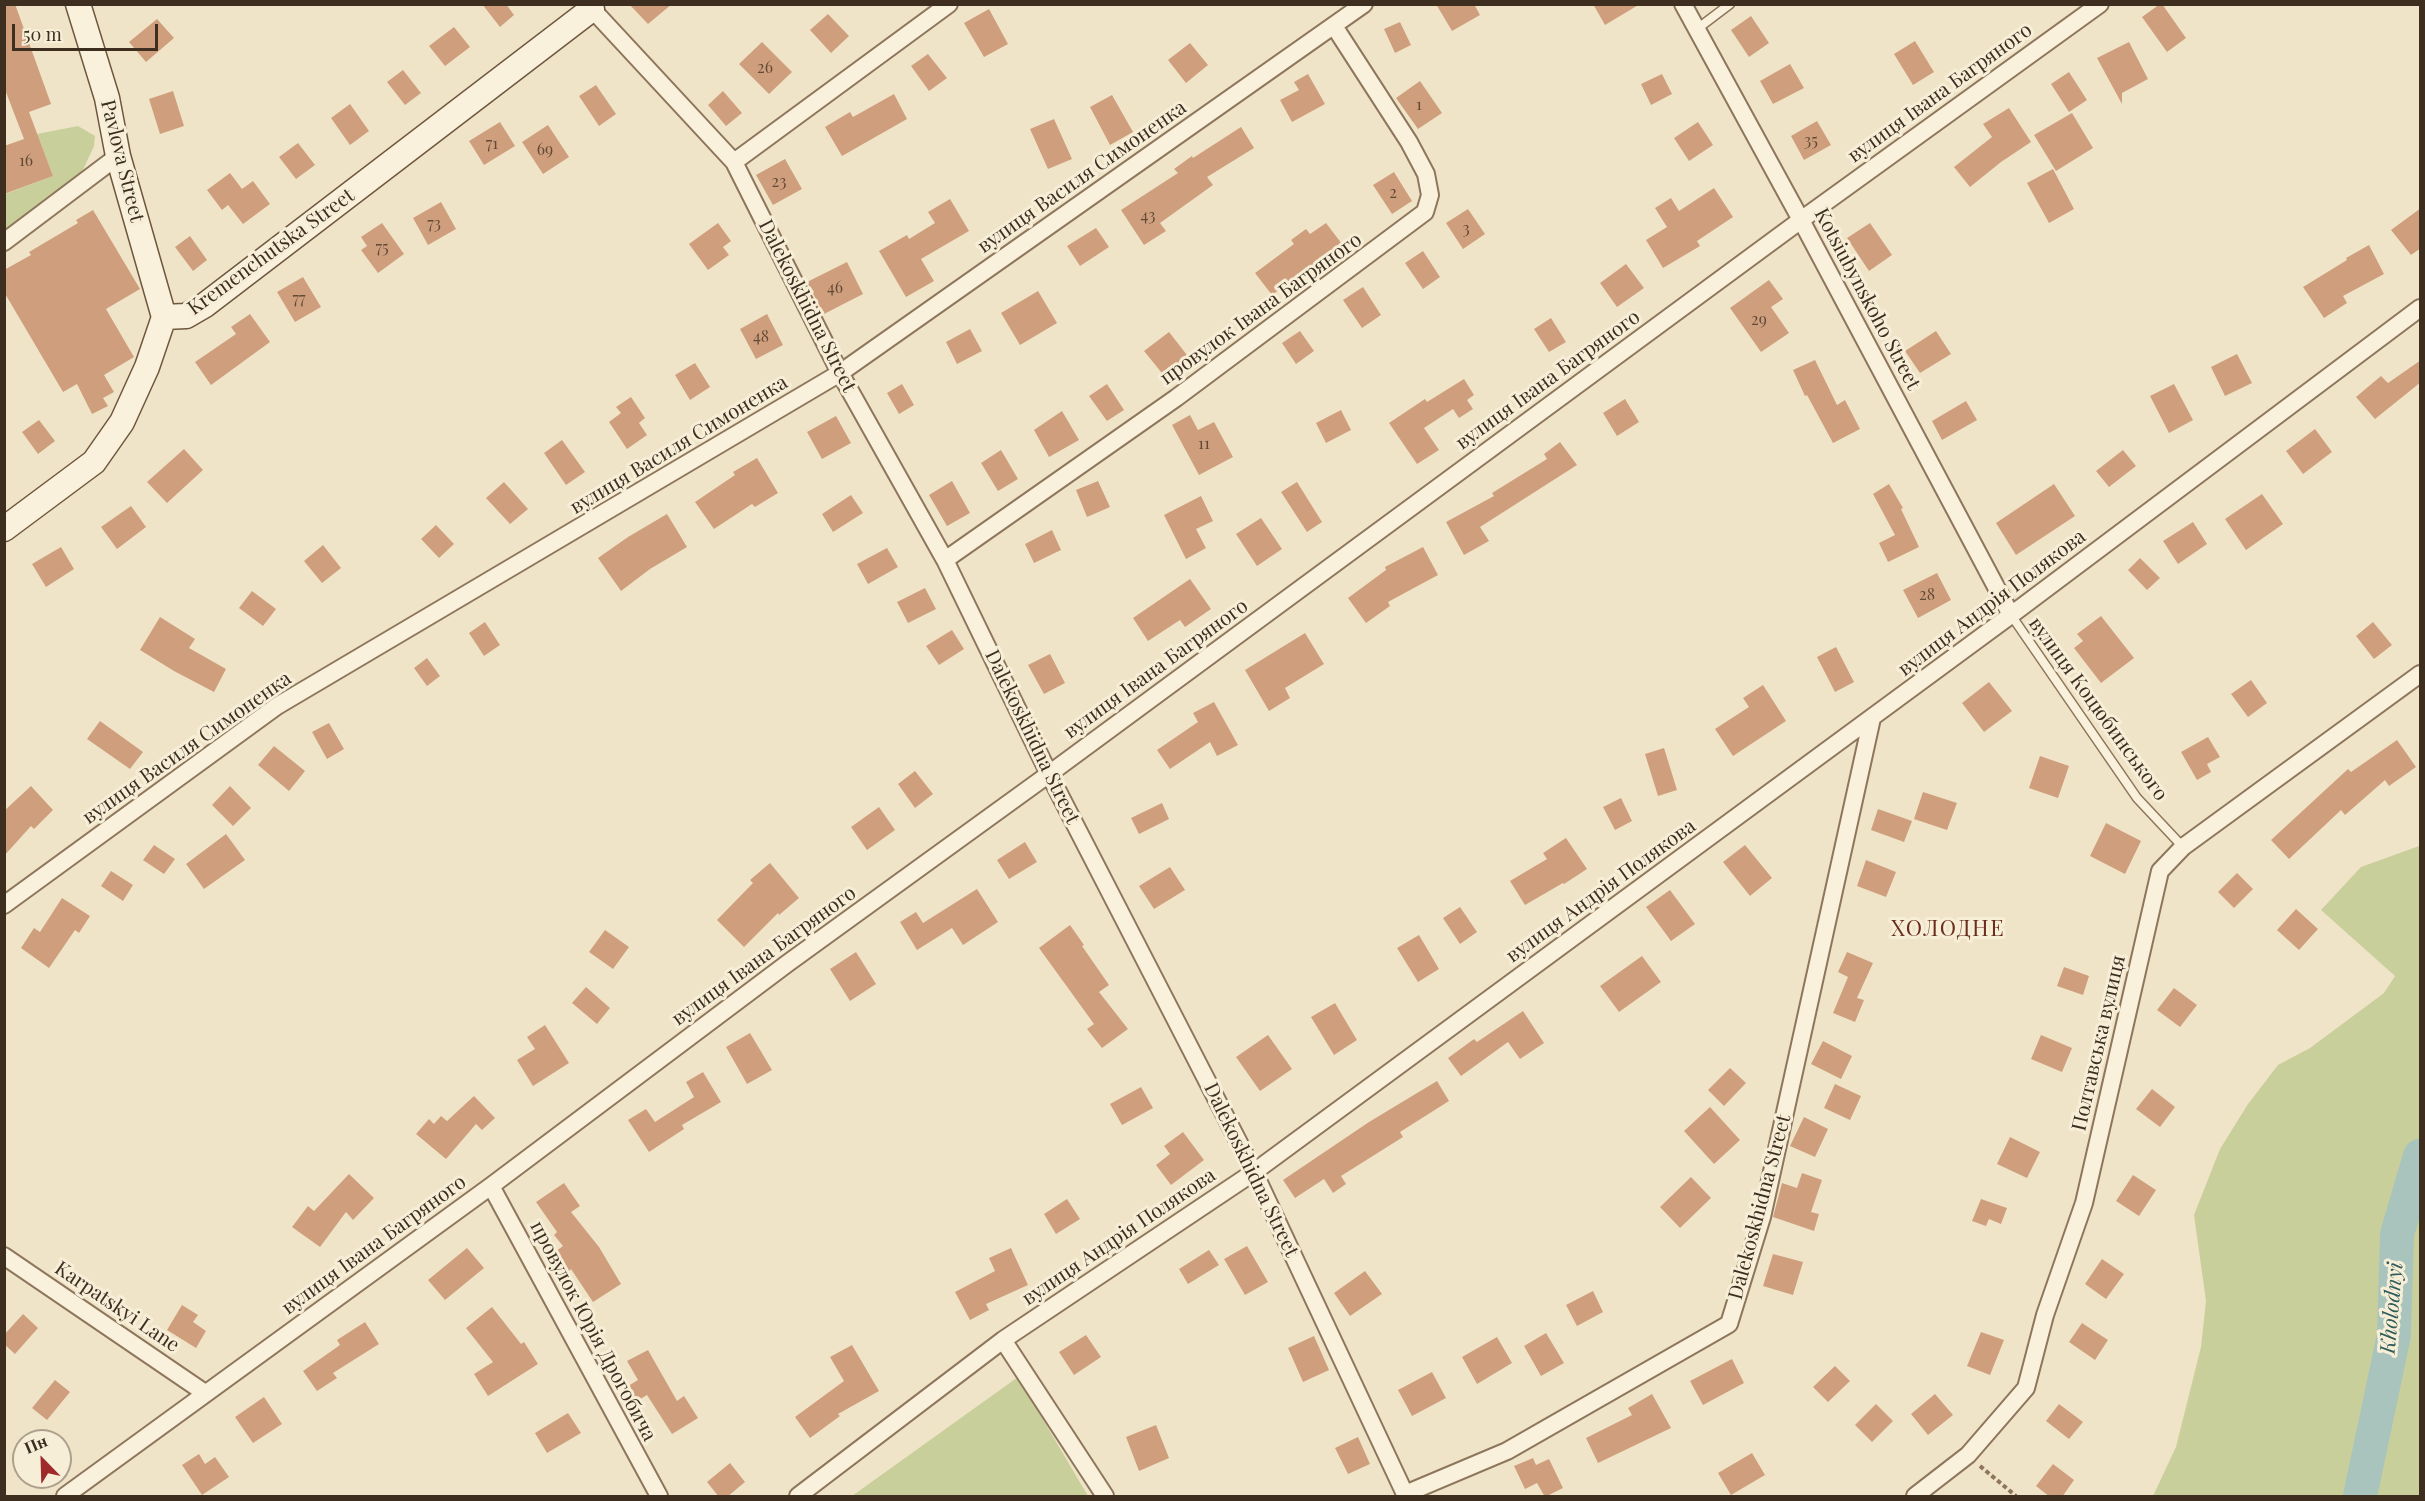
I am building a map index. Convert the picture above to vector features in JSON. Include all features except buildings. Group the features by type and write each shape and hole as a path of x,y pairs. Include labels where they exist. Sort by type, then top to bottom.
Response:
{"street":[{"name":"Pavlova Street","path":"78,4 107,98 118,156 164,317"},
{"path":"734,162 949,4"},
{"name":"вулиця Василя Симоненка","path":"4,905 277,706 536,555 840,373 1364,4"},
{"name":"Kotsiubynskoho Street","path":"1683,4 1801,220 2011,615"},
{"name":"вулиця Івана Багряного","path":"65,1497 491,1186 788,963 1050,774 1801,220 2100,4"},
{"name":"Dalekoskhidna Street","path":"590,7 734,162 840,373 945,560 1050,774 1254,1172 1405,1494 1507,1451 1729,1324 1762,1217 1872,718"},
{"name":"Kremenchutska Street","path":"4,530 94,462 122,422 147,367 164,317 186,316 205,306 590,7"},
{"name":"провулок Івана Багряного","path":"945,560 1176,398 1425,212 1430,195 1426,174 1409,142 1334,26"},
{"path":"4,242 118,156"},
{"name":"вулиця Андрія Полякова","path":"798,1497 1004,1340 1254,1172 1872,718 2421,308"},
{"name":"Полтавська вулиця","path":"1915,1497 1968,1455 2026,1388 2045,1315 2084,1203 2160,871 2183,847 2421,674"},
{"name":"провулок Юрія Дрогобича","path":"491,1186 659,1497"},
{"name":"Karpatskyi Lane","path":"4,1256 205,1393"},
{"path":"1004,1340 1105,1497"}],"lane":[{"path":"1697,29 1730,4"},
{"name":"вулиця Коцюбинського","path":"2011,615 2138,798 2183,847"}],"path":[{"path":"1968,1455 2016,1497"}],"green space":[{"path":"78,126 95,136 94,146 82,172 5,231 5,194 53,176 37,134"},
{"path":"2420,843 2420,1496 2153,1496 2176,1447 2201,1347 2206,1301 2194,1215 2220,1149 2248,1104 2278,1065 2310,1048 2384,993 2395,976 2321,910 2361,867 2419,846"},
{"path":"1018,1377 1088,1496 852,1496"}],"waterway":[{"name":"Kholodnyi","path":"2360,1496 2394,1335 2397,1234 2420,1156"}],"district":[{"name":"ХОЛОДНЕ","path":"1948,929"}]}
